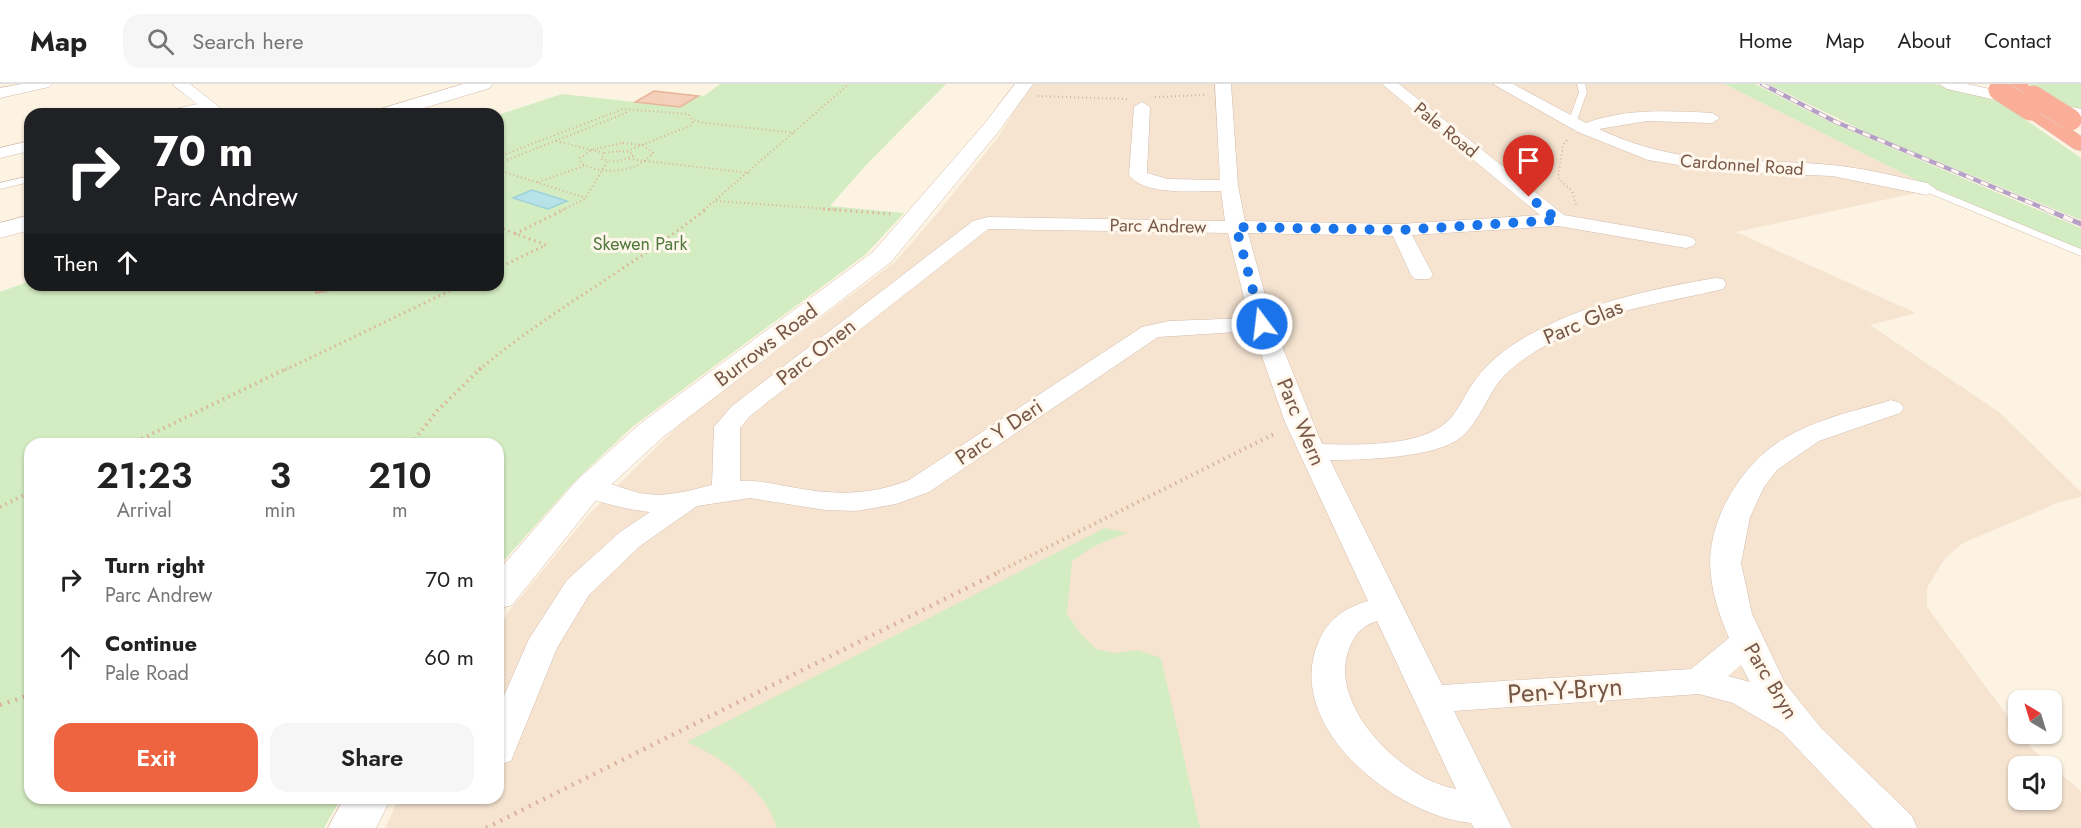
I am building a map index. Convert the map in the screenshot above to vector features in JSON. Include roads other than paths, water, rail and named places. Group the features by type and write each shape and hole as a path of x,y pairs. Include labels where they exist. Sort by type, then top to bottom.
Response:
{"highway":[{"path":"2002,86 2031,103 2081,145"},
{"path":"2031,103 2078,120"}],"main road":[{"path":"404,108 483,84"},
{"name":"Burrows Road","path":"504,589 589,487 652,430 882,257 1020,89"},
{"path":"0,231 24,224"},
{"path":"352,828 365,804"}],"street":[{"path":"0,93 44,84"},
{"path":"180,84 212,108"},
{"name":"Pale Road","path":"1390,84 1552,215"},
{"name":"Cardonnel Road","path":"1501,84 1539,102 1578,126 1634,150 1676,161 1709,166 1819,170 1875,176 1926,189"},
{"path":"1947,84 2078,120"},
{"name":"Parc Wern","path":"1223,89 1229,186 1236,227 1262,324 1298,422 1488,818"},
{"path":"1142,101 1138,175 1143,180 1158,184 1229,186"},
{"path":"1578,126 1632,117 1712,118"},
{"path":"0,153 24,147"},
{"name":"Pale Road","path":"1400,230 1552,215 1686,242"},
{"name":"Parc Andrew","path":"988,223 1400,230"},
{"name":"Parc Onen","path":"726,490 727,427 741,411 980,225 988,223"},
{"path":"1400,230 1422,275"},
{"name":"Parc Glas","path":"1313,452 1360,453 1407,449 1451,433 1477,400 1493,373 1526,347 1566,325 1605,310 1643,298 1715,284"},
{"name":"Parc Y Deri","path":"726,490 752,489 838,504 864,504 894,498 919,486 1150,332 1169,327 1262,324"},
{"name":"Parc Bryn","path":"1891,408 1836,424 1787,449 1767,464 1753,482 1731,528 1726,574 1746,642 1795,723 1898,828"},
{"path":"589,487 631,502 667,503 726,490"},
{"path":"504,736 541,647 578,588 630,539 691,498"},
{"name":"Parc Wern","path":"1386,609 1368,610 1358,614 1336,639 1328,659 1328,679 1341,721 1372,758 1415,789 1488,818"},
{"path":"1699,681 1746,642"},
{"name":"Pen-Y-Bryn","path":"1430,699 1699,681 1744,693 1795,723"}],"lane":[{"path":"1578,126 1583,92 1581,84"},
{"path":"0,186 24,180"},
{"path":"1926,189 2081,253"}],"water":[{"path":"532,190 567,201 548,209 513,198"}],"railway":[{"path":"1762,84 1836,122 2048,210"},
{"path":"2045,209 2081,224"}],"park label":[{"name":"Skewen Park","path":"640,244"}]}
